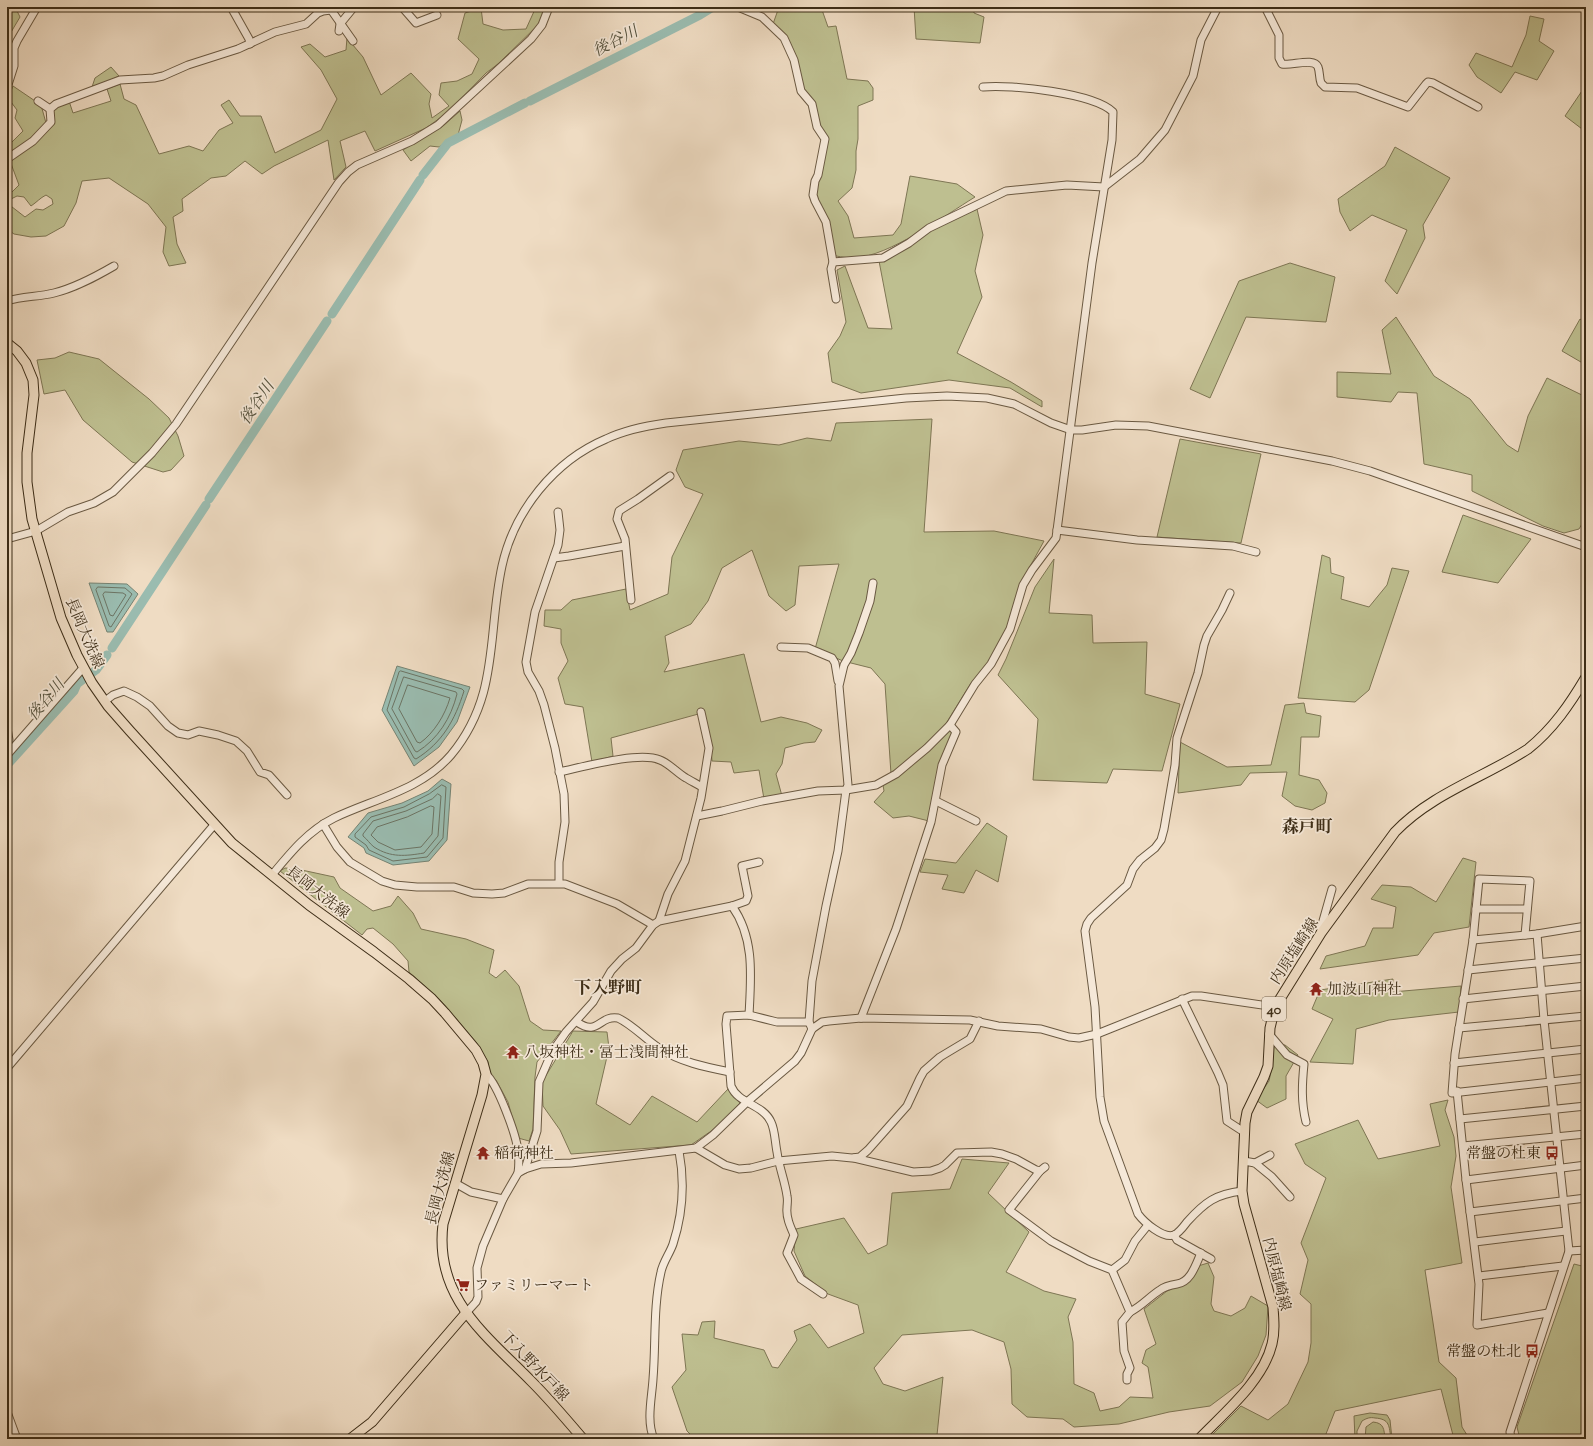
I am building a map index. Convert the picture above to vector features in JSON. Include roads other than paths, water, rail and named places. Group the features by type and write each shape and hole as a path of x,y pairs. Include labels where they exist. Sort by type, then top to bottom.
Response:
{"main road":[{"name":"長岡大洗線","path":"7,343 17,351 26,362 33,380 34,395 27,453 27,482 30,509 61,618 84,669 92,682 105,701 130,731 232,843 309,905 374,952 432,999 476,1050 485,1067 486,1074 482,1095 443,1224 443,1253 445,1268 452,1291 466,1313"},
{"name":"内原塩崎線","path":"1199,1439 1252,1384 1265,1364 1273,1344 1275,1322 1273,1307 1244,1204 1242,1190 1244,1132 1247,1112 1268,1066 1269,1034 1275,1006 1321,933 1402,824 1433,801 1515,757 1533,745 1569,705 1586,677"},
{"path":"350,1439 372,1422 466,1313"},
{"name":"下入野水戸線","path":"466,1313 548,1398 583,1439"}],"street":[{"path":"7,88 14,66 14,48 37,7"},
{"path":"231,7 249,39 250,44"},
{"path":"340,28 354,7"},
{"path":"402,7 416,23 437,15"},
{"path":"7,539 36,531 68,512 105,497 120,486 152,453 176,424 339,182 348,172 358,165 426,134 447,118 531,39 542,25 550,7"},
{"path":"738,7 762,17 784,38 794,60 801,91 812,104 818,127 825,139 813,195 826,222 833,262 831,269 836,299"},
{"path":"833,262 882,258 909,243 929,228 1006,191 1067,185 1104,187 1140,159 1165,130 1179,106 1193,76 1201,40 1218,7"},
{"path":"1265,7 1279,35 1278,58 1280,62 1282,64 1289,65 1310,61 1314,63 1318,66 1321,83 1325,87 1357,88 1408,108 1428,82 1433,83 1478,107"},
{"path":"50,110 56,104 115,81 125,79 154,78 188,65 221,55 250,44 275,32 306,24 318,13 330,8 340,28 353,41"},
{"path":"697,816 762,801 818,791 846,790 876,785 889,779 927,748 950,725 975,684 996,657 1010,629 1023,585 1032,570 1056,538 1092,263 1112,140 1115,110 1088,98 1060,93 994,86 983,87"},
{"path":"7,159 26,147 40,135 51,122 50,110 38,101"},
{"path":"7,301 18,298 53,294 66,290 89,280 114,266"},
{"path":"272,875 301,841 323,824 334,818 398,792 425,777 450,756 465,737 477,715 485,689 502,566 516,524 529,504 550,478 574,457 606,438 627,431 666,423 906,398 947,396 987,398 1001,400 1027,409 1051,424 1071,430 1082,430 1116,425 1148,426 1332,461 1370,471 1586,547"},
{"path":"631,600 625,539 617,519 619,511 670,476"},
{"path":"558,512 559,539 535,612 526,665 528,672 542,698 555,748 564,794 565,822 559,862 559,883"},
{"path":"1057,530 1137,540 1233,546 1256,552"},
{"path":"554,558 625,546"},
{"path":"839,686 844,665 855,644 866,614 872,593 873,583"},
{"path":"1230,593 1207,636 1198,673 1177,738 1174,772 1161,840 1155,848 1140,860 1133,869 1127,885 1100,909 1087,924 1086,942 1097,1034 1100,1097 1104,1121 1134,1208 1148,1225 1168,1236 1174,1235 1178,1232 1196,1212 1211,1200 1227,1192 1242,1190"},
{"path":"521,1171 541,1164 571,1163 696,1148 713,1135 747,1102 795,1061 801,1053 810,1025 812,981 838,851 846,790 848,785 839,686 835,663 832,658 808,648 780,647"},
{"path":"7,755 84,669"},
{"path":"105,701 113,695 124,691 137,697 150,706 168,726 178,733 188,735 199,731 224,736 236,741 247,751 260,772 270,775 287,794"},
{"path":"466,1313 476,1302 478,1297 477,1268 503,1199 521,1171 537,1131 538,1092 541,1074 560,1041 593,1002 611,971 622,959 636,948 656,923 668,894 685,861 691,833 697,816 709,748 708,737 701,712"},
{"path":"861,1018 896,929 932,822 942,765 956,732 950,725"},
{"path":"7,728 9,740"},
{"path":"560,772 619,760 642,757 652,758 665,763 702,787"},
{"path":"936,800 976,821"},
{"path":"323,824 337,847 350,862 382,881 395,885 417,887 454,887 473,893 492,894 504,893 528,884 559,883 578,888 617,904 656,923 732,906 746,901 747,899 742,866 758,862"},
{"path":"7,1068 214,825"},
{"path":"1525,935 1530,882 1479,879 1473,940 1454,1063 1452,1092 1586,1078"},
{"path":"1321,933 1321,928 1332,889"},
{"path":"732,906 738,914 750,949 751,964 749,1014"},
{"path":"1476,909 1527,909"},
{"path":"1473,940 1537,934 1586,926"},
{"path":"1511,1439 1510,1432 1569,1251 1562,1202 1541,990 1537,934"},
{"path":"1468,970 1586,958"},
{"path":"1463,999 1586,986"},
{"path":"823,1294 801,1279 787,1253 794,1235 788,1221 786,1207 788,1202 787,1195 778,1161 772,1123 764,1113 733,1092 731,1086 727,1016 749,1014 777,1022 810,1025 829,1021 861,1018 979,1021 998,1026 1041,1029 1069,1038 1097,1034 1192,996 1275,1006"},
{"path":"1182,999 1223,1085 1227,1121 1244,1132"},
{"path":"1459,1028 1586,1016"},
{"path":"577,1022 584,1027 589,1028 595,1027 613,1017 618,1018 658,1048 673,1056 701,1066 730,1072"},
{"path":"852,1158 860,1156 868,1150 907,1106 924,1071 940,1057 970,1039 979,1021"},
{"path":"1269,1034 1287,1055 1304,1064 1302,1107 1306,1122"},
{"path":"1454,1063 1586,1049"},
{"path":"486,1074 490,1078 504,1108 516,1140 521,1171"},
{"path":"1457,1091 1466,1180 1480,1284 1476,1325 1548,1312"},
{"path":"1460,1118 1586,1106"},
{"path":"1463,1146 1586,1134"},
{"path":"696,1148 725,1165 739,1169 751,1168 778,1161 832,1156 852,1158 913,1172 931,1171 940,1168 957,1154 991,1152 1010,1156 1042,1169 1009,1210 1051,1241 1089,1261 1112,1270 1130,1312"},
{"path":"654,1439 650,1427 650,1416 656,1352 657,1297 661,1270 674,1241 681,1205 684,1179 679,1151"},
{"path":"1255,1163 1270,1154"},
{"path":"1244,1161 1255,1163 1272,1177 1290,1197"},
{"path":"1466,1180 1586,1165"},
{"path":"455,1183 471,1192 503,1199"},
{"path":"1470,1212 1586,1198"},
{"path":"1112,1270 1126,1260 1135,1241 1148,1225"},
{"path":"1475,1242 1566,1231"},
{"path":"1174,1235 1177,1240 1212,1259"},
{"path":"1569,1251 1586,1250"},
{"path":"1127,1380 1127,1374 1130,1368 1124,1351 1122,1322 1130,1312 1143,1305 1162,1288 1169,1285 1178,1284 1186,1280 1192,1272 1201,1253"},
{"path":"1479,1276 1563,1266"},
{"path":"7,1412 17,1439"}],"water":[{"path":"89,583 127,584 138,594 113,632 107,632"},
{"path":"397,666 470,687 457,722 439,747 414,766 382,710"},
{"path":"442,779 451,784 447,840 429,861 393,865 366,853 364,848 348,837 368,813 402,803 428,791"}],"waterway":[{"name":"後谷川","path":"530,101 713,7"},
{"name":"後谷川","path":"423,175 448,143 525,103"},
{"name":"後谷川","path":"332,314 420,180"},
{"name":"後谷川","path":"209,499 327,321"},
{"name":"後谷川","path":"112,648 206,505"},
{"name":"後谷川","path":"7,765 74,691 77,684 96,670 107,655"}],"place":[{"name":"加波山神社","path":"1316,989"},
{"name":"八坂神社・冨士浅間神社","path":"513,1052"},
{"name":"稲荷神社","path":"483,1153"},
{"name":"常盤の杜東","path":"1552,1153"},
{"name":"ファミリーマート","path":"463,1285"},
{"name":"常盤の杜北","path":"1532,1351"}],"district":[{"name":"森戸町","path":"1307,826"},
{"name":"下入野町","path":"608,987"}]}
